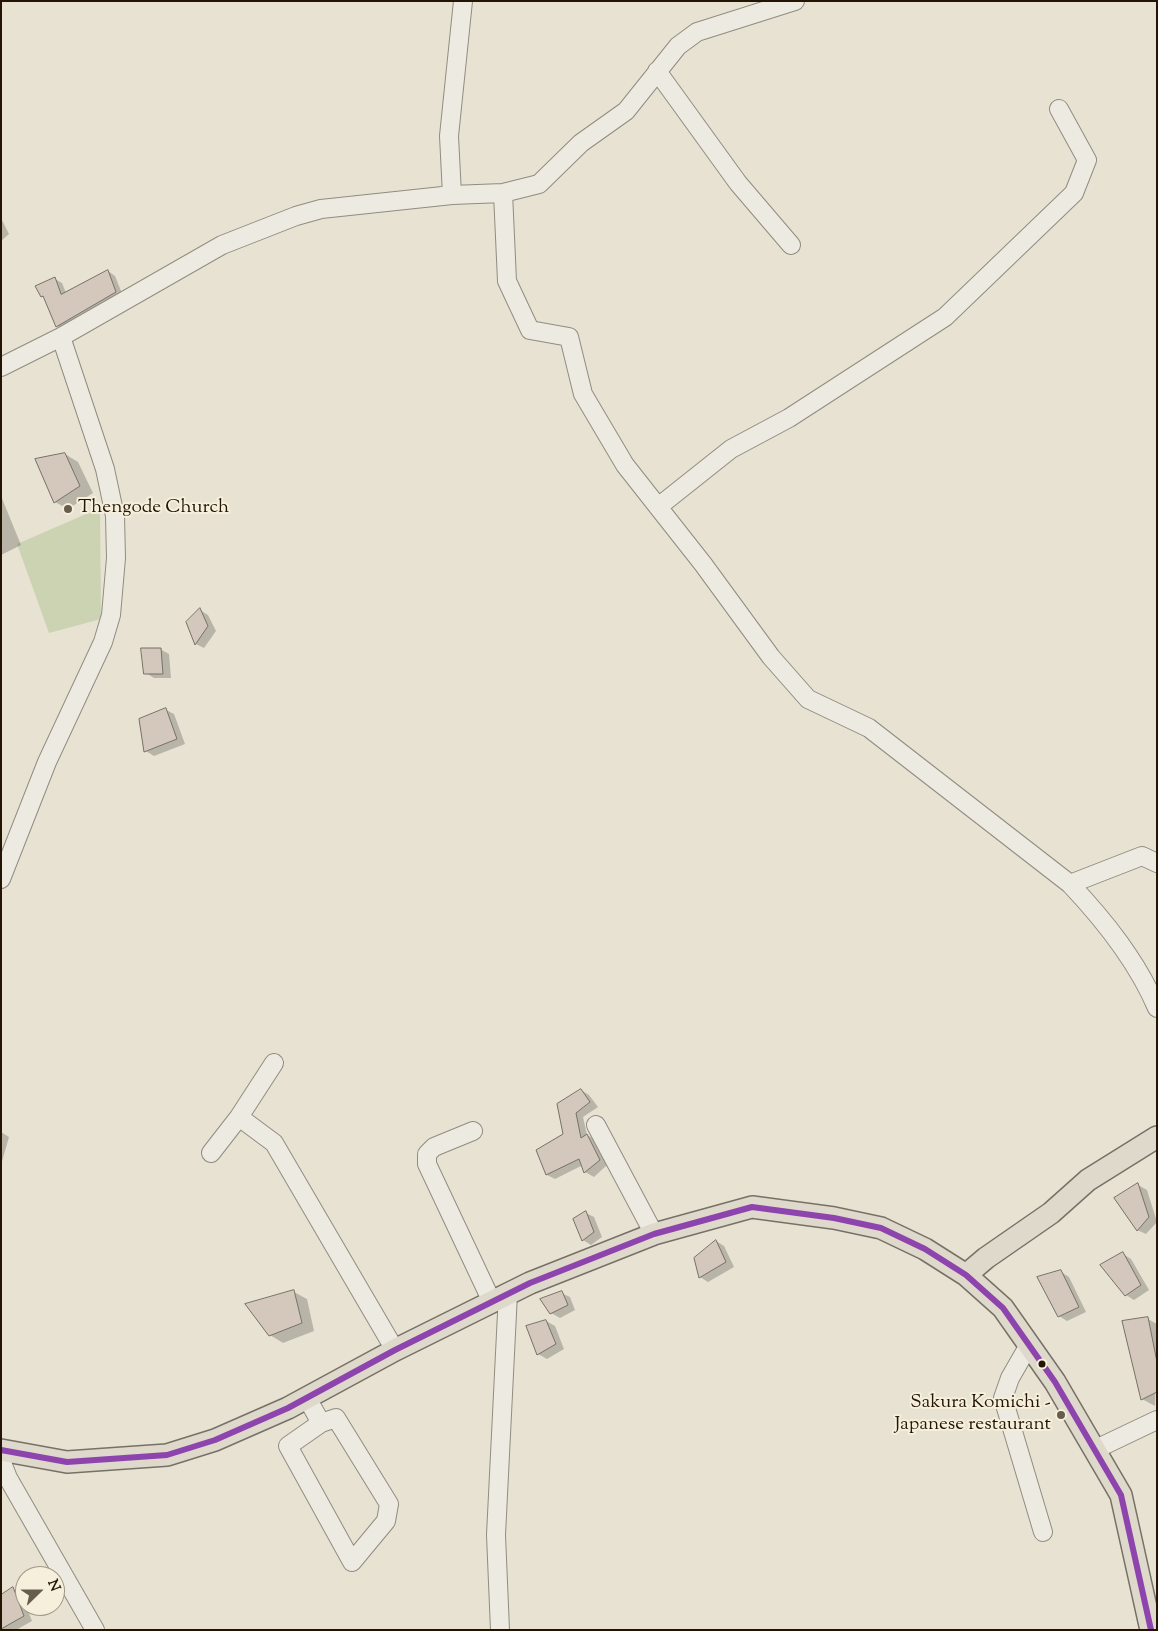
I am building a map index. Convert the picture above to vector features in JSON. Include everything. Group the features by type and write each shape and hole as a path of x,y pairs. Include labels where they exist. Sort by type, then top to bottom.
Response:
{"main road":[{"path":"966,1275 986,1258 1051,1213 1088,1180 1157,1137"},
{"path":"1,1450 67,1462 167,1454 215,1440 307,1398 395,1350 500,1297 654,1234 752,1207 825,1216 881,1228 925,1249 966,1275 1003,1308 1055,1382 1121,1495 1151,1630"}],"street":[{"path":"452,195 449,136 463,1"},
{"path":"1,367 61,337 222,245 296,216 321,209 452,195 502,193 539,184 581,143 626,111 678,46 697,32 796,1"},
{"path":"657,71 738,183 791,245"},
{"path":"658,507 731,449 789,418 945,317 1074,193 1087,160 1059,110"},
{"path":"502,193 507,281 530,330 569,338 583,394 625,465 703,564 771,657 808,699 869,728 1070,884 1096,912 1125,951 1157,1008"},
{"path":"1,879 47,762 103,642 111,615 116,558 115,516 106,469 61,337"},
{"path":"1070,884 1142,856 1157,863"},
{"path":"211,1153 239,1117 274,1062"},
{"path":"239,1117 274,1143 395,1350"},
{"path":"596,1125 654,1234"},
{"path":"473,1131 434,1147 427,1154 427,1164 500,1297 496,1535 500,1630"},
{"path":"1029,1345 1010,1378 1003,1398 1043,1532"},
{"path":"307,1398 321,1423"},
{"path":"336,1418 389,1504 386,1521 352,1562 288,1446 321,1423 336,1418"},
{"path":"1094,1450 1157,1420"},
{"path":"1,1460 8,1478 95,1630"}],"green space":[{"path":"100,508 101,619 49,633 17,544"}],"building":[{"path":"108,270 116,292 56,327 43,296 41,297 35,286 55,277 61,294"},
{"path":"65,453 80,486 54,503 35,459"},
{"path":"200,608 208,626 195,645 186,622"},
{"path":"141,648 161,648 163,674 144,674"},
{"path":"166,708 177,739 144,752 139,719"},
{"path":"581,1089 590,1102 576,1113 581,1138 587,1134 600,1160 584,1173 579,1159 546,1175 536,1150 563,1134 557,1104"},
{"path":"1138,1183 1149,1217 1137,1231 1114,1198"},
{"path":"586,1211 594,1232 582,1241 573,1219"},
{"path":"716,1240 726,1262 699,1278 694,1258"},
{"path":"1123,1252 1141,1285 1125,1296 1100,1265"},
{"path":"1061,1270 1079,1307 1058,1317 1037,1277"},
{"path":"294,1290 302,1323 269,1336 245,1304"},
{"path":"562,1291 568,1305 550,1314 540,1299"},
{"path":"1148,1317 1157,1362 1157,1392 1141,1400 1122,1321"},
{"path":"546,1320 556,1344 537,1355 526,1326"},
{"path":"13,1587 15,1592 15,1616 24,1616 1,1629 1,1595"}],"transit line":[{"path":"1,1450 67,1462 167,1455 215,1440 288,1408 395,1350 530,1283 654,1234 752,1207 834,1218 881,1228 925,1249 966,1275 1003,1308 1055,1382 1121,1495 1151,1630"}],"place":[{"name":"Thengode Church","path":"68,509"},
{"name":"Sakura Komichi - Japanese restaurant","path":"1061,1415"}]}
